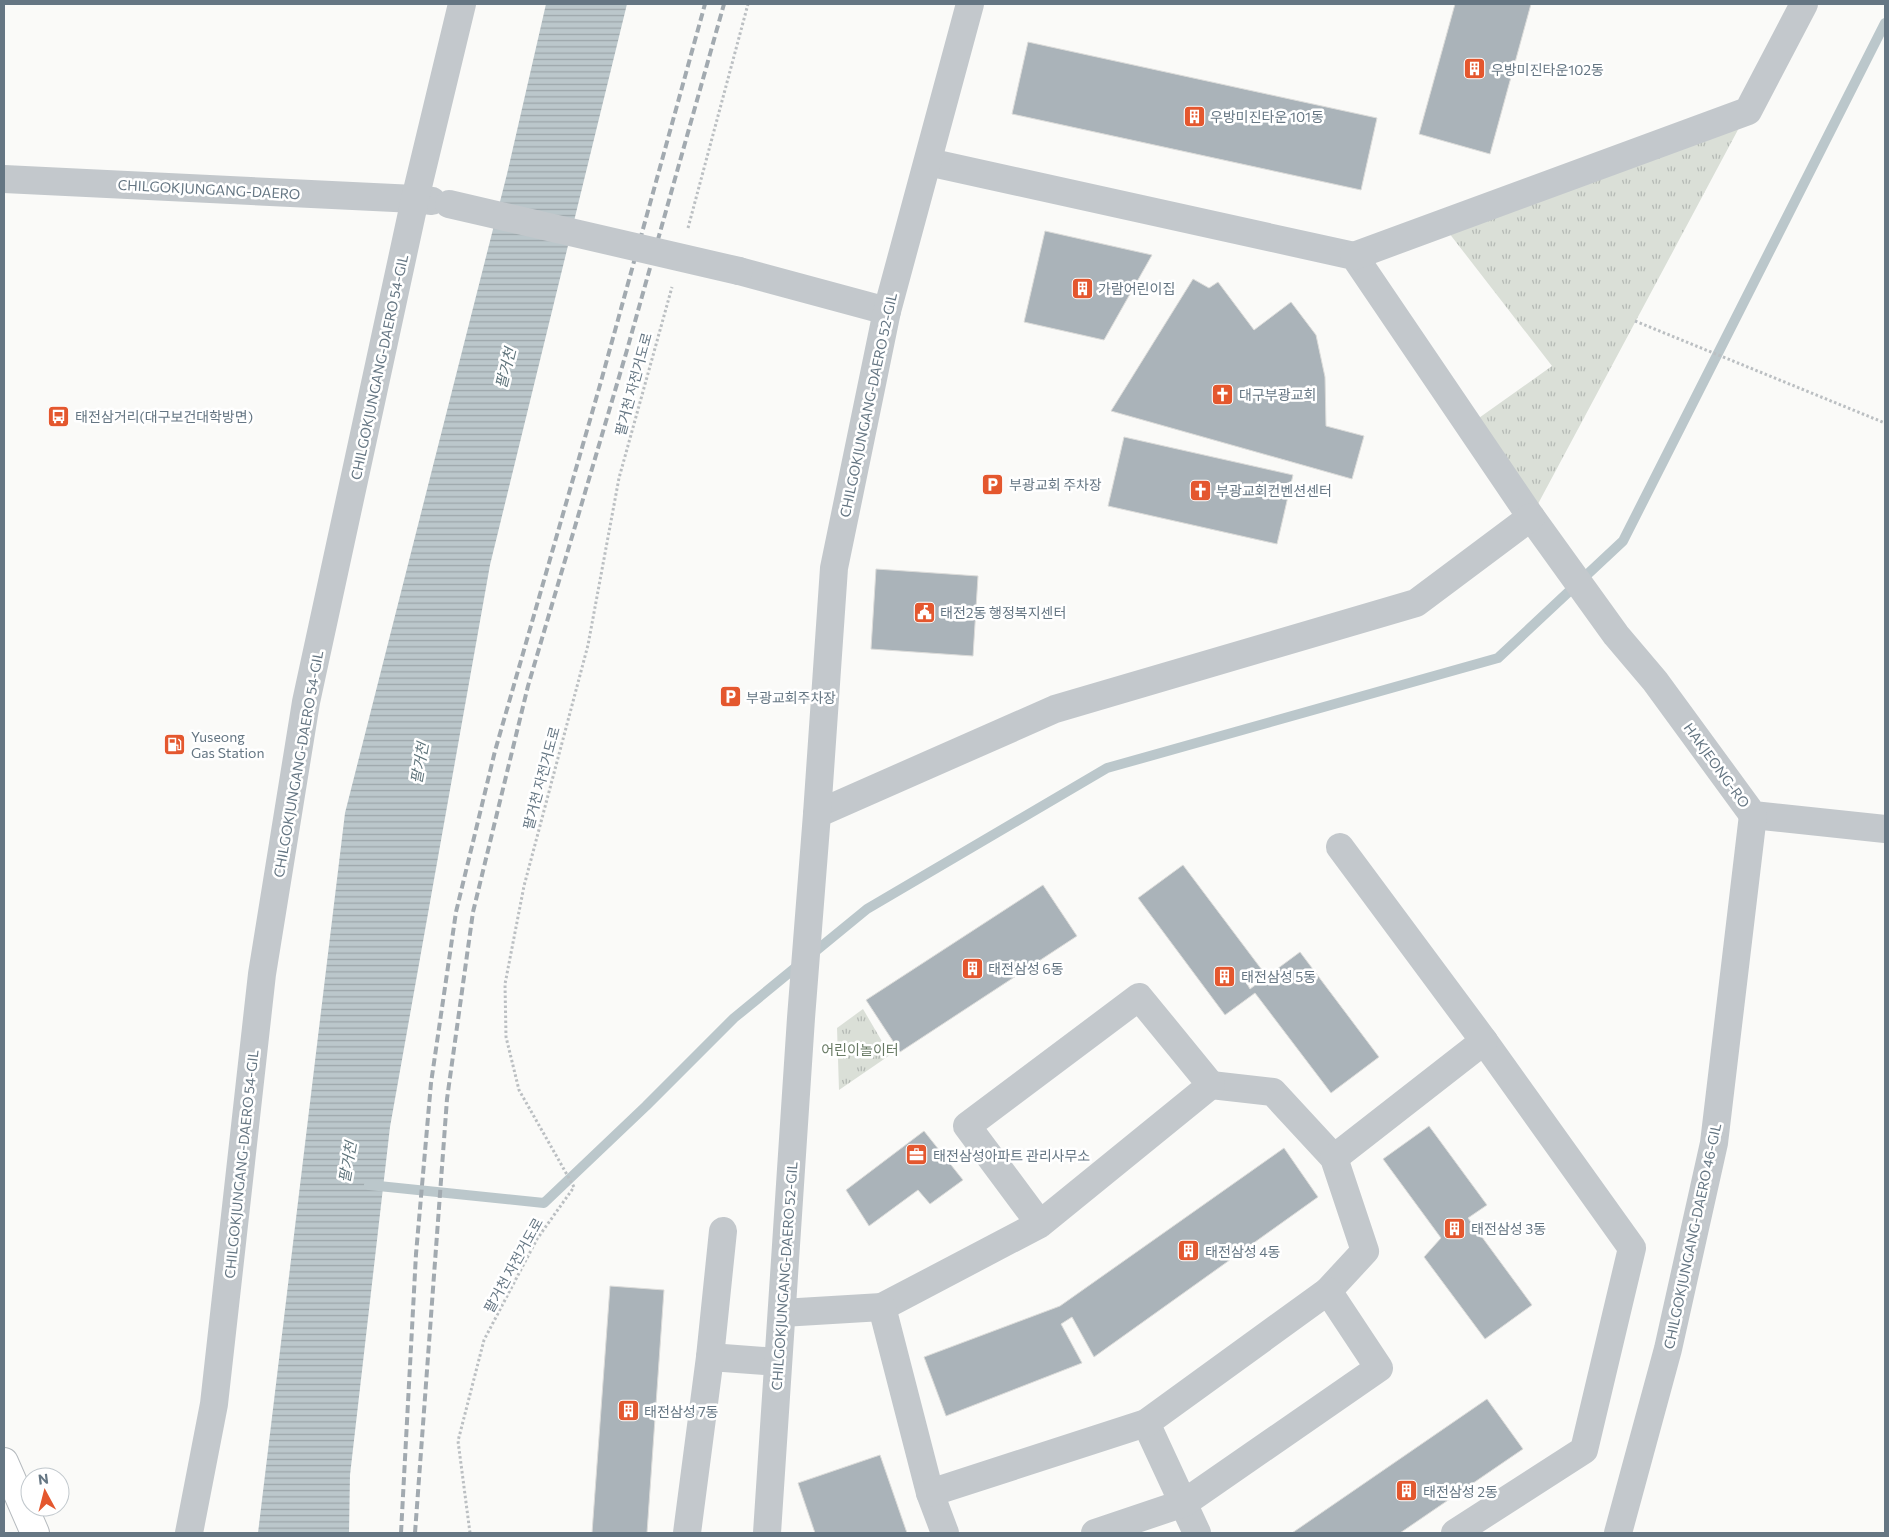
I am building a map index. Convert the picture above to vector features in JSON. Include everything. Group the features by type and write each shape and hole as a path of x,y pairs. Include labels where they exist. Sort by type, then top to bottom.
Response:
{"main road":[{"path":"4,1462 34,1533"},
{"path":"4,1496 34,1533"}],"street":[{"name":"CHILGOKJUNGANG-DAERO 54-GIL","path":"190,1533 214,1404 262,974 306,702 415,198 462,4"},
{"name":"CHILGOKJUNGANG-DAERO 52-GIL","path":"767,1533 801,1018 834,568 887,311 970,4"},
{"path":"928,162 1354,256 1748,111 1804,4"},
{"name":"CHILGOKJUNGANG-DAERO","path":"4,179 415,198 449,204 739,271 887,311"},
{"name":"HAKJEONG-RO","path":"1354,256 1531,517 1616,635 1655,681 1753,815 1885,829"},
{"path":"817,814 1055,709 1416,603 1531,517"},
{"name":"CHILGOKJUNGANG-DAERO 46-GIL","path":"1618,1533 1668,1349 1714,1143 1753,815"},
{"path":"1340,847 1484,1041 1632,1248 1584,1450 1455,1533"},
{"path":"930,1493 1146,1423 1328,1291 1364,1252 1334,1158 1273,1092 1211,1085 1139,997 967,1126 1040,1224"},
{"path":"1334,1158 1484,1041"},
{"path":"782,1313 882,1307 1040,1224 1211,1085"},
{"path":"687,1533 724,1231"},
{"path":"1095,1533 1184,1503 1379,1368 1328,1291"},
{"path":"882,1307 930,1493 945,1533"},
{"path":"710,1357 778,1362"},
{"path":"1146,1423 1197,1533"}],"path":[{"path":"686,236 748,4"},
{"name":"팔거천 자전거도로","path":"470,1533 458,1441 484,1340 537,1239 574,1188 519,1090 506,1037 505,984 524,886 588,645 619,478 672,284"},
{"path":"1635,322 1885,423"}],"green space":[{"path":"1748,111 1531,517 1469,425 1552,366 1442,224"},
{"name":"어린이놀이터","path":"863,1009 890,1055 839,1090 837,1028"}],"water":[{"name":"팔거천","path":"546,4 627,4 490,565 390,1127 350,1475 349,1533 258,1533 345,813 507,174"}],"building":[{"name":"우방미진타운102동","path":"1455,4 1531,4 1490,154 1419,134"},
{"name":"우방미진타운 101동","path":"1028,42 1377,118 1361,190 1012,114"},
{"name":"가람어린이집","path":"1045,231 1152,255 1104,340 1024,322"},
{"name":"대구부광교회","path":"1193,279 1209,288 1218,282 1254,330 1291,302 1316,335 1325,377 1326,426 1364,436 1352,479 1111,411"},
{"name":"부광교회컨벤션센터","path":"1124,437 1293,475 1277,544 1108,506"},
{"name":"태전2동 행정복지센터","path":"876,569 978,576 973,656 871,649"},
{"name":"태전삼성 5동","path":"1183,865 1262,970 1246,982 1250,989 1300,952 1379,1057 1331,1093 1255,993 1225,1015 1138,898"},
{"name":"태전삼성 6동","path":"1043,885 1077,936 900,1052 866,1000"},
{"name":"태전삼성 3동","path":"1429,1126 1487,1205 1468,1218 1532,1305 1485,1339 1424,1257 1441,1238 1383,1159"},
{"name":"태전삼성아파트 관리사무소","path":"924,1131 963,1180 930,1204 918,1190 869,1226 846,1190"},
{"name":"태전삼성 4동","path":"1284,1148 1318,1197 1094,1357 1072,1317 1061,1324 1082,1363 946,1416 924,1357 1060,1306"},
{"name":"태전삼성 7동","path":"610,1286 664,1290 647,1533 592,1533"},
{"name":"태전삼성 2동","path":"1487,1399 1523,1449 1400,1533 1292,1533"},
{"path":"880,1455 907,1533 815,1533 798,1483"}],"waterway":[{"path":"369,1185 544,1203 646,1106 734,1018 867,909 1107,768 1498,658 1623,541 1885,23"}],"railway":[{"path":"401,1533 416,1254 431,1083 456,912 495,751 600,385 705,4"},
{"path":"415,1533 447,1099 473,912 528,686 627,350 724,4"}],"place":[{"name":"우방미진타운102동","path":"1475,69"},
{"name":"우방미진타운 101동","path":"1194,116"},
{"name":"가람어린이집","path":"1082,288"},
{"name":"대구부광교회","path":"1223,394"},
{"name":"태전삼거리(대구보건대학방면)","path":"59,416"},
{"name":"부광교회 주차장","path":"993,484"},
{"name":"부광교회컨벤션센터","path":"1200,490"},
{"name":"태전2동 행정복지센터","path":"924,612"},
{"name":"부광교회주차장","path":"730,697"},
{"name":"Yuseong Gas Station","path":"175,744"},
{"name":"태전삼성 6동","path":"972,968"},
{"name":"태전삼성 5동","path":"1225,976"},
{"name":"태전삼성아파트 관리사무소","path":"917,1155"},
{"name":"태전삼성 3동","path":"1455,1228"},
{"name":"태전삼성 4동","path":"1189,1251"},
{"name":"태전삼성 7동","path":"628,1411"},
{"name":"태전삼성 2동","path":"1407,1491"}]}
